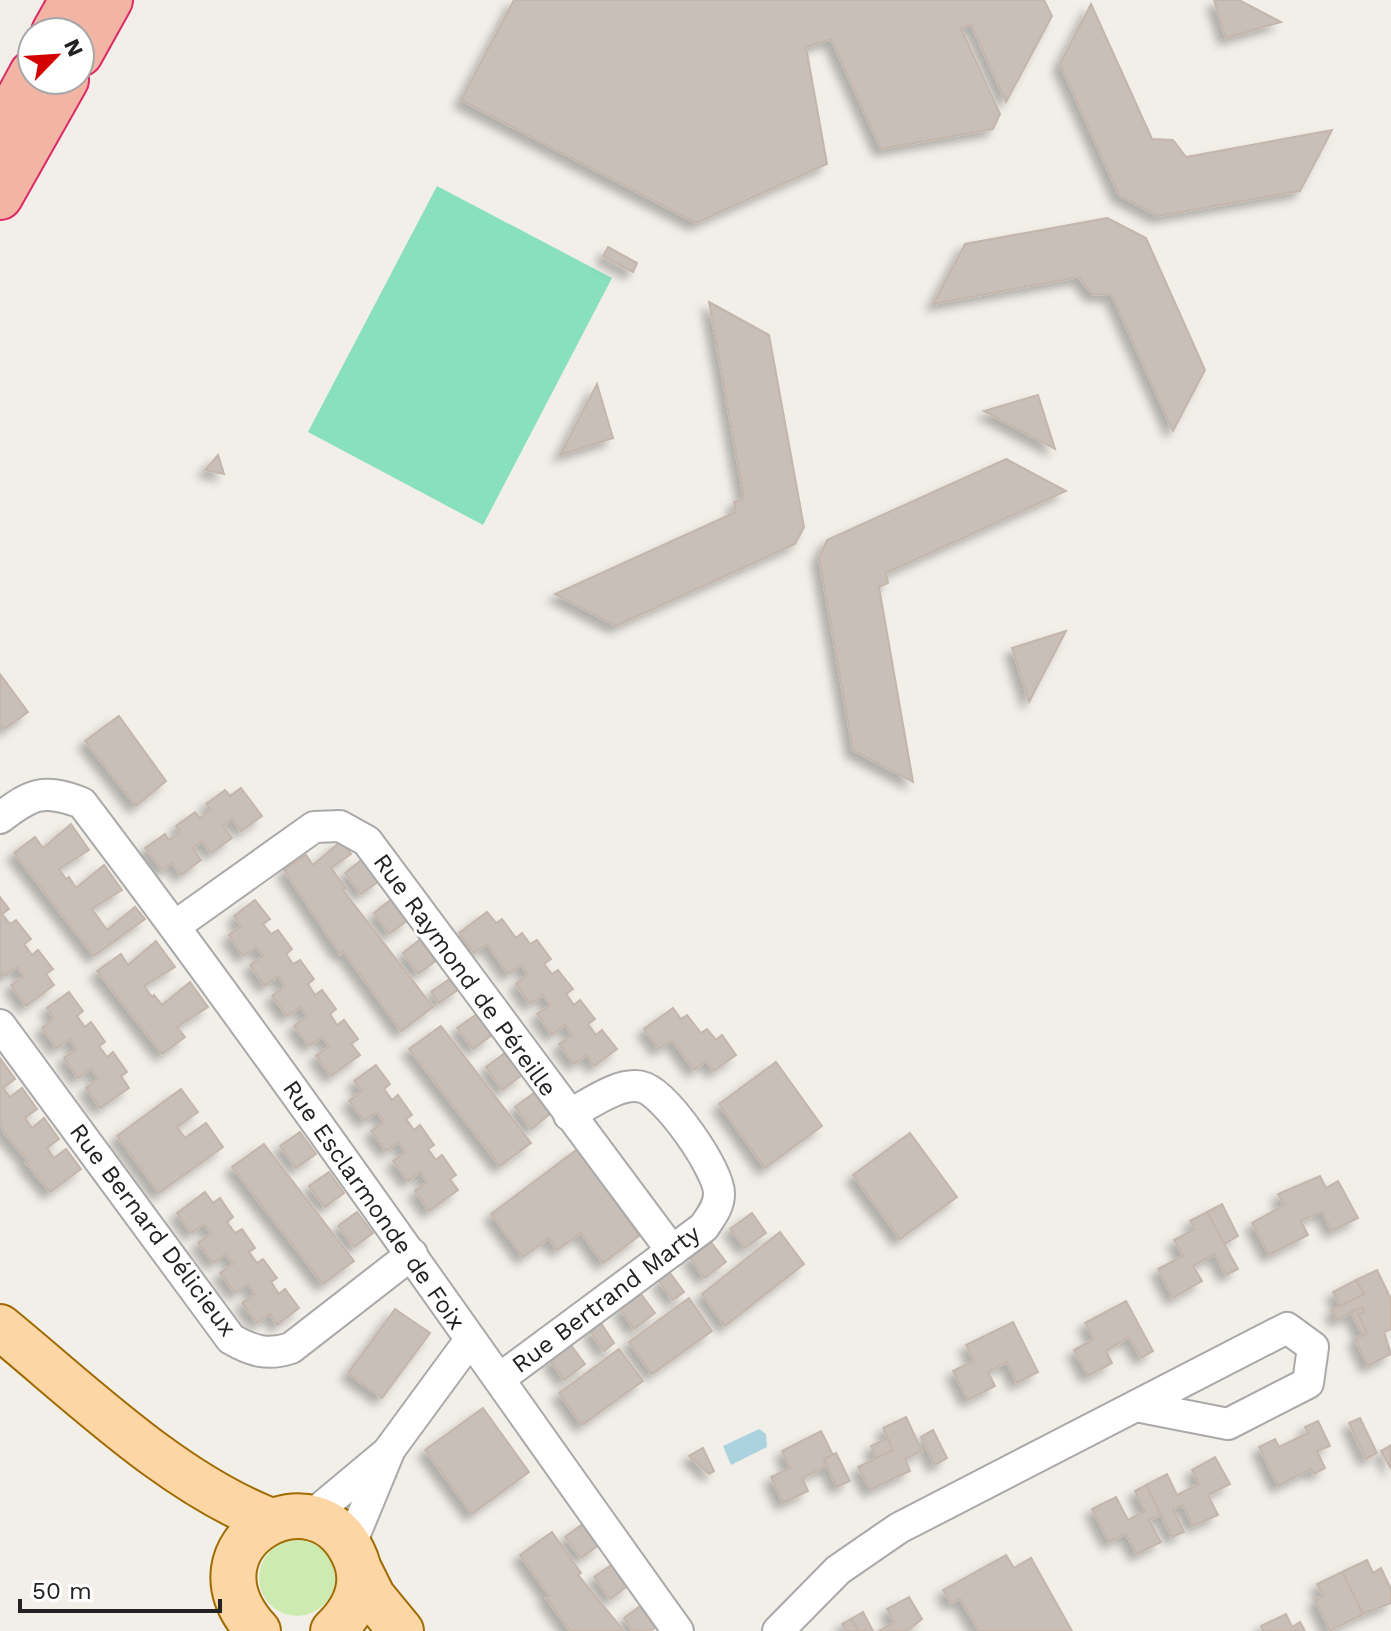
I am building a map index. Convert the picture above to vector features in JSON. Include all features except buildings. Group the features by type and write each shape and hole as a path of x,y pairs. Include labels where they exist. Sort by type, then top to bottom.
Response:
{"highway":[{"path":"96,25 110,0"},
{"path":"0,207 26,96"},
{"path":"0,197 17,135 52,96"}],"main road":[{"path":"0,1327 164,1460 227,1504 333,1527 354,1557 373,1597 401,1631"},
{"path":"0,1356 189,1509 234,1564"},
{"path":"246,1625 232,1590 234,1564 244,1542 262,1525 291,1519"},
{"path":"333,1631 348,1617 358,1594 354,1557"}],"street":[{"name":"Rue Esclarmonde de Foix","path":"0,818 28,797 57,793 82,803 175,926 412,1254 678,1631"},
{"name":"Rue Raymond de Péreille","path":"175,926 314,827 340,826 367,841 672,1251"},
{"name":"Rue Bernard Délicieux","path":"0,1025 231,1339 250,1350 276,1353 291,1348 412,1254"},
{"name":"Rue Bertrand Marty","path":"499,1379 704,1227 716,1208 719,1192 715,1173 662,1099 642,1087 623,1088 569,1115"},
{"path":"778,1631 838,1570 899,1528 1287,1328 1313,1347 1308,1383 1228,1424 1136,1406"},
{"path":"354,1557 390,1449 470,1340"},
{"path":"291,1519 390,1449"}],"green space":[{"path":"437,186 612,278 483,525 308,432"},
{"path":"297,1540 311,1543 324,1551 332,1564 335,1578 332,1592 324,1605 311,1613 297,1616 283,1613 270,1605 262,1592 259,1578 262,1564 270,1551 283,1543"}],"water":[{"path":"759,1429 766,1434 767,1447 731,1465 723,1446"}]}
